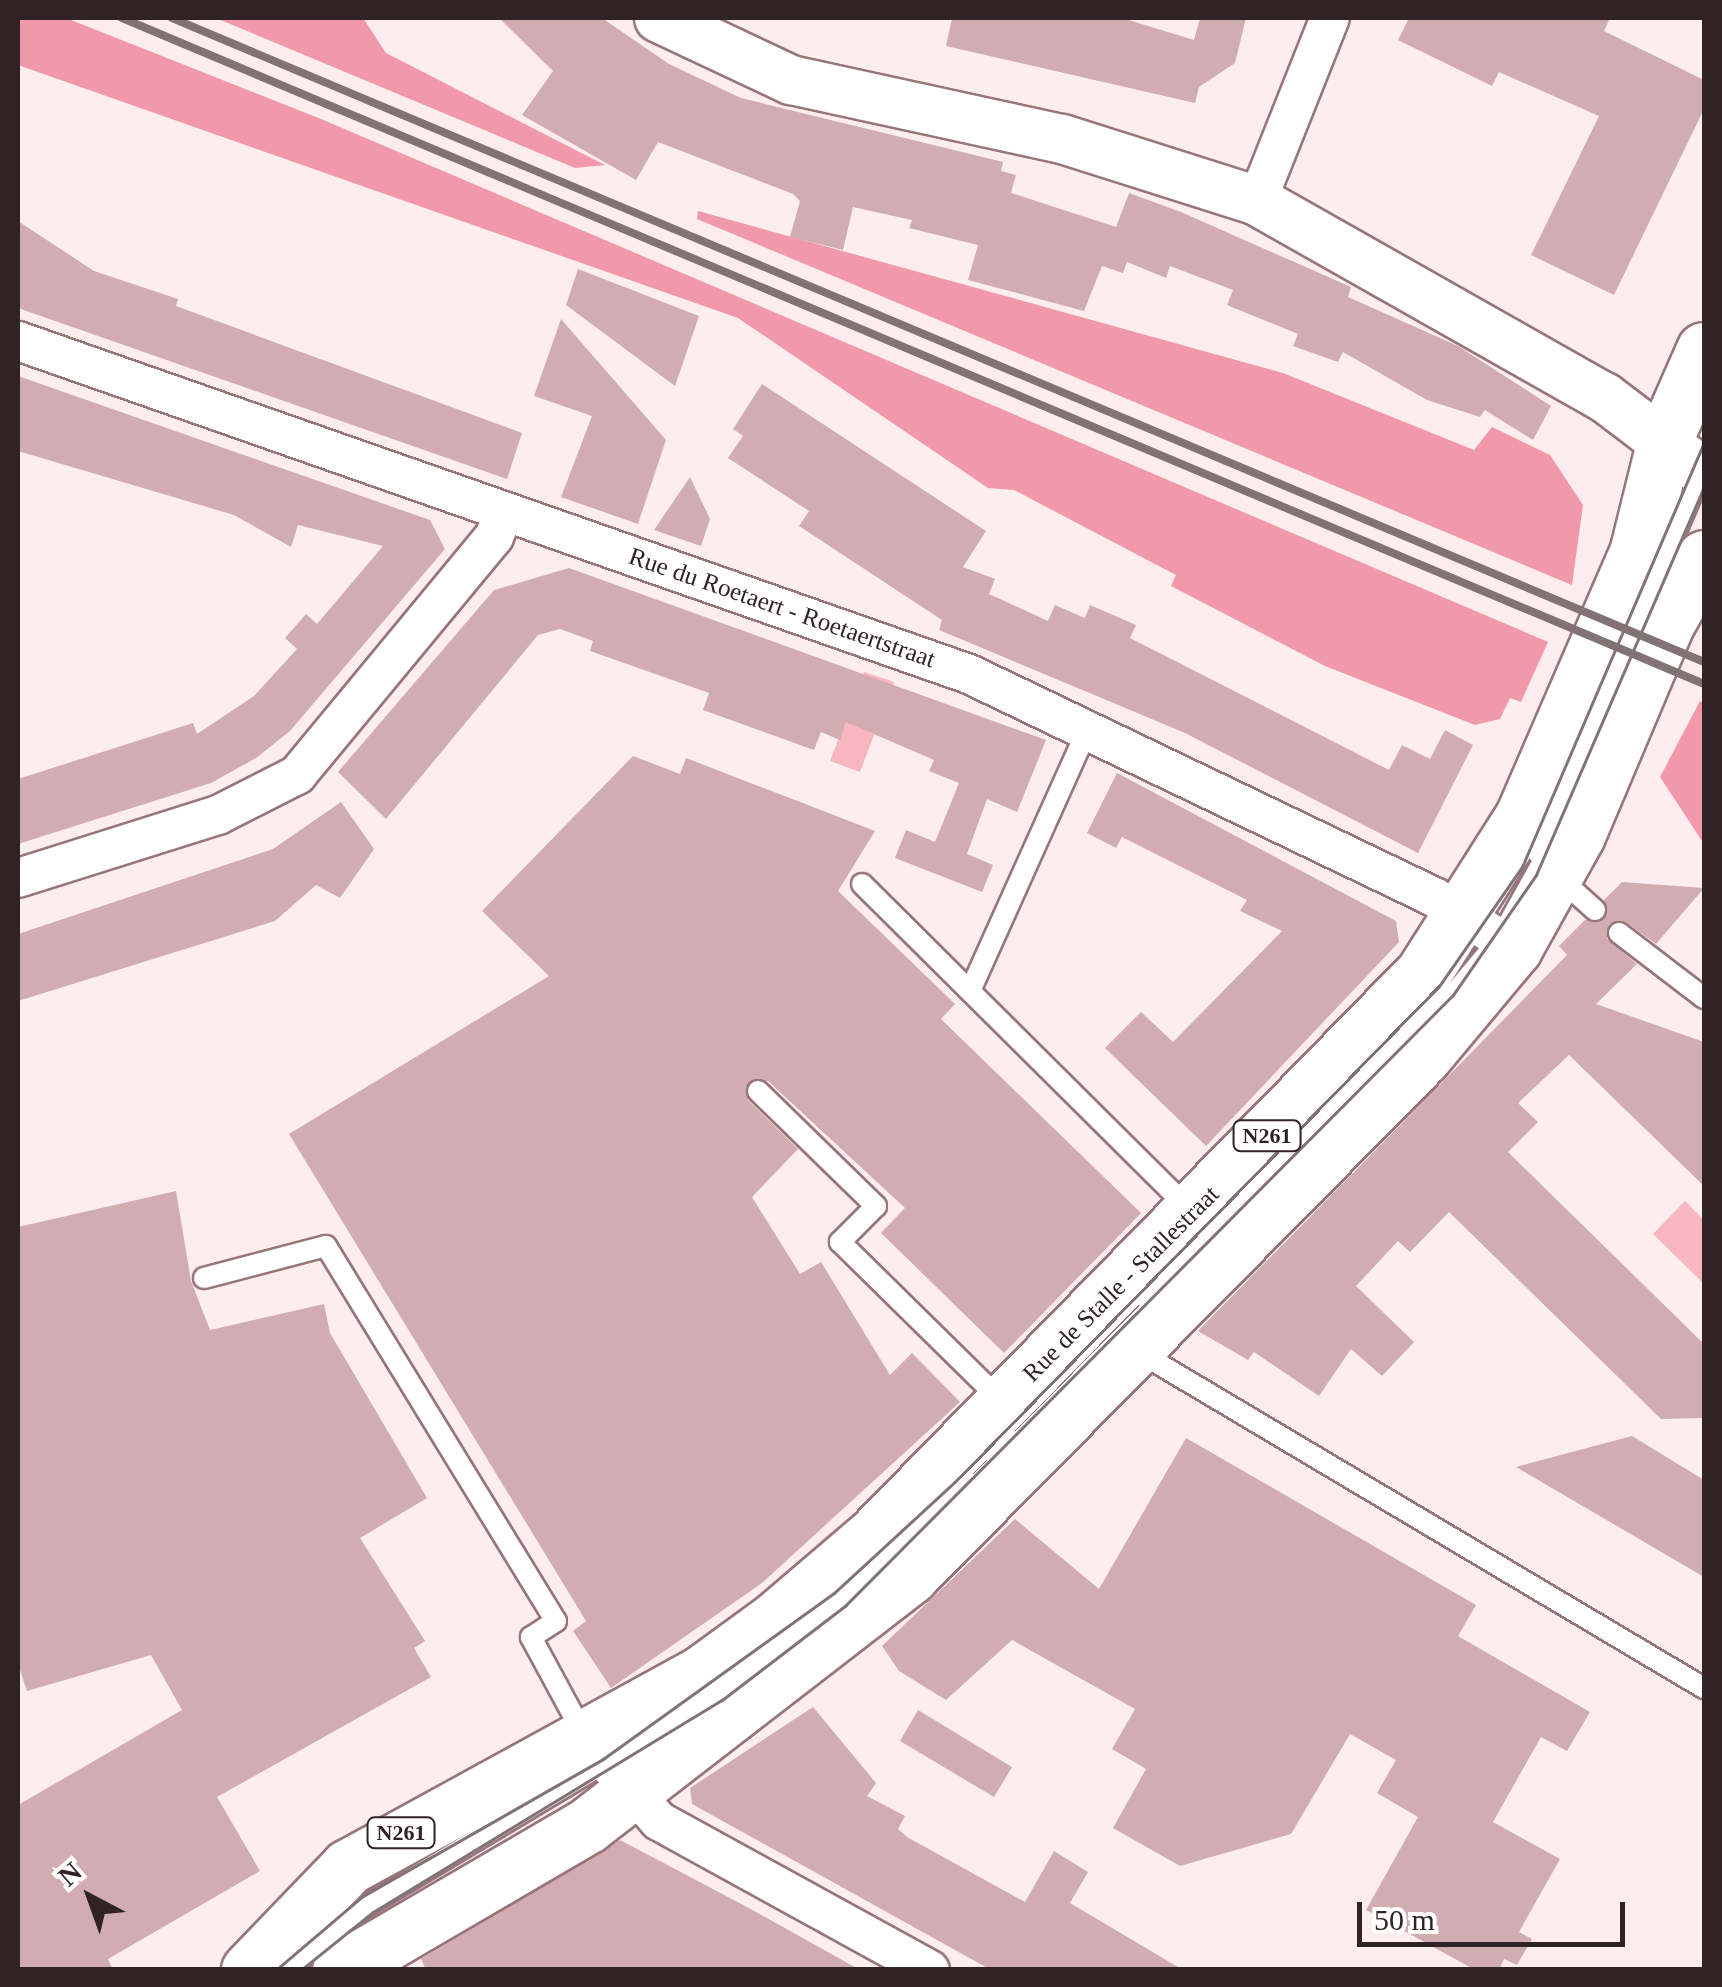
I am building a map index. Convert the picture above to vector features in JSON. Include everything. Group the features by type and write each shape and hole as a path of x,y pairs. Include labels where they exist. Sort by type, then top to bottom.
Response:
{"main road":[{"name":"Rue de Stalle - Stallestraat","path":"1561,856 1637,553 1694,461 1704,350"},
{"name":"Rue de Stalle - Stallestraat","path":"340,1970 588,1825 607,1764 776,1619 1004,1403 1396,1003 1491,932 1561,856 1666,624 1704,558"},
{"name":"Rue de Stalle - Stallestraat","path":"248,1970 348,1867 607,1764 911,1575 1130,1335 1423,1056 1491,932"}],"street":[{"path":"659,18 791,80 1062,139 1257,201 1694,461"},
{"path":"1257,201 1330,18"},
{"name":"Rue du Roetaert - Roetaertstraat","path":"18,340 1090,724 1491,932"},
{"path":"18,878 218,815 297,775 494,537 504,512"},
{"path":"607,1764 659,1820 930,1970"}],"lane":[{"path":"970,991 1090,724"},
{"path":"862,884 1192,1212"},
{"path":"1619,933 1704,998"},
{"name":"Rue de Stalle - Stallestraat","path":"1130,1335 1457,976"},
{"path":"758,1091 876,1206 840,1242 1004,1403"},
{"path":"204,1278 326,1246 556,1621 532,1637 607,1764"},
{"path":"1130,1335 1704,1688"},
{"name":"Rue de Stalle - Stallestraat","path":"288,1970 368,1904 607,1764 853,1588"}],"shaded area":[{"path":"18,18 66,18 321,119 1548,642 1521,702 1510,698 1500,719 1475,725 1325,666 1171,586 1176,575 1014,490 988,488 738,318 18,65"},
{"path":"216,18 363,18 386,53 605,165 575,168"},
{"path":"698,211 1283,373 1474,450 1492,427 1550,455 1583,505 1572,585 697,219"},
{"path":"864,672 894,682 860,772 830,761"},
{"path":"1700,701 1704,703 1704,844 1660,777"},
{"path":"1685,1201 1704,1220 1704,1284 1653,1234"}],"building":[{"path":"499,18 602,18 669,64 741,98 1003,162 1001,171 1016,175 1011,193 1116,227 1129,193 1181,212 1351,287 1348,297 1458,346 1551,406 1533,440 1485,410 1480,417 1427,400 1343,352 1338,362 1293,346 1298,334 1227,305 1233,290 1170,266 1166,278 1127,262 1123,273 1102,266 1084,311 968,280 978,245 909,228 912,220 853,207 843,250 790,237 800,201 793,194 658,142 636,180 522,115 553,71"},
{"path":"952,18 1122,18 1194,40 1200,18 1246,18 1235,63 1199,87 1195,103 946,46"},
{"path":"1409,18 1610,18 1604,31 1704,80 1704,109 1614,295 1531,255 1599,116 1499,72 1492,86 1398,40"},
{"path":"18,221 94,271 178,299 176,306 522,433 507,479 18,308"},
{"path":"578,269 699,316 675,386 566,305"},
{"path":"561,319 666,440 638,524 561,497 592,416 534,396"},
{"path":"18,376 430,520 445,549 290,731 256,758 211,783 18,844 18,779 193,723 197,734 254,696 297,649 285,638 306,614 317,624 383,546 298,525 291,547 234,515 18,451"},
{"path":"762,384 986,531 963,567 995,579 989,594 1048,621 1055,605 1085,618 1090,605 1136,625 1130,638 1389,770 1402,745 1430,759 1445,730 1473,745 1418,853 1185,733 939,630 942,620 799,526 809,511 728,458 743,436 733,429"},
{"path":"690,477 710,519 701,546 654,530"},
{"path":"569,568 1046,740 1017,812 987,799 967,854 993,865 982,892 895,858 906,830 935,842 959,783 929,771 934,760 846,722 840,740 821,732 814,750 703,710 709,693 590,651 593,641 560,629 538,635 386,819 338,772 494,590"},
{"path":"633,756 680,774 686,758 875,831 838,891 955,1004 941,1019 1141,1213 1004,1353 881,1233 905,1208 768,1081 749,1081 748,1100 798,1149 752,1197 800,1274 821,1262 890,1375 912,1353 960,1402 762,1583 611,1688 573,1631 586,1621 289,1134 549,976 482,911"},
{"path":"1117,773 1396,921 1399,942 1206,1146 1105,1048 1141,1012 1173,1042 1282,931 1240,911 1247,900 1122,837 1116,848 1087,833"},
{"path":"341,802 374,849 340,898 316,885 275,921 18,1001 18,934 273,849"},
{"path":"1622,882 1704,888 1656,944 1626,922 1609,924 1607,939 1637,964 1596,1004 1704,1042 1704,1186 1569,1055 1518,1103 1538,1122 1508,1152 1704,1344 1704,1418 1661,1419 1449,1212 1410,1252 1398,1241 1356,1286 1414,1342 1382,1376 1351,1349 1319,1396 1254,1352 1248,1360 1198,1331 1567,955 1559,946 1585,920 1604,920 1604,900"},
{"path":"176,1191 191,1281 210,1330 324,1304 330,1333 427,1498 360,1538 425,1641 414,1648 431,1677 217,1797 260,1871 108,1959 113,1970 18,1970 18,1805 182,1710 151,1655 27,1691 18,1664 18,1227"},
{"path":"1632,1436 1704,1480 1704,1577 1516,1467"},
{"path":"1186,1438 1476,1605 1458,1636 1590,1712 1567,1751 1541,1737 1493,1822 1560,1859 1519,1932 1532,1939 1517,1965 1504,1959 1499,1970 1475,1970 1366,1910 1418,1817 1377,1793 1396,1760 1350,1734 1291,1834 1180,1866 1113,1828 1146,1769 1112,1749 1135,1709 1012,1640 946,1700 899,1671 882,1646 1015,1519 1099,1589"},
{"path":"813,1707 876,1783 867,1796 905,1816 898,1829 907,1837 1025,1902 1054,1851 1088,1872 1070,1903 1183,1970 991,1970 692,1804 690,1788"},
{"path":"918,1710 1012,1767 994,1797 900,1741"},
{"path":"620,1840 860,1970 426,1970 421,1959"}],"tram line":[{"path":"276,1970 363,1896 603,1759 834,1593 956,1481 1440,985 1522,867 1704,442"},
{"path":"301,1970 373,1912 722,1700 845,1606 1453,995 1536,875 1704,487"}],"railway":[{"path":"122,18 1704,684"},
{"path":"172,18 1704,662"}]}
